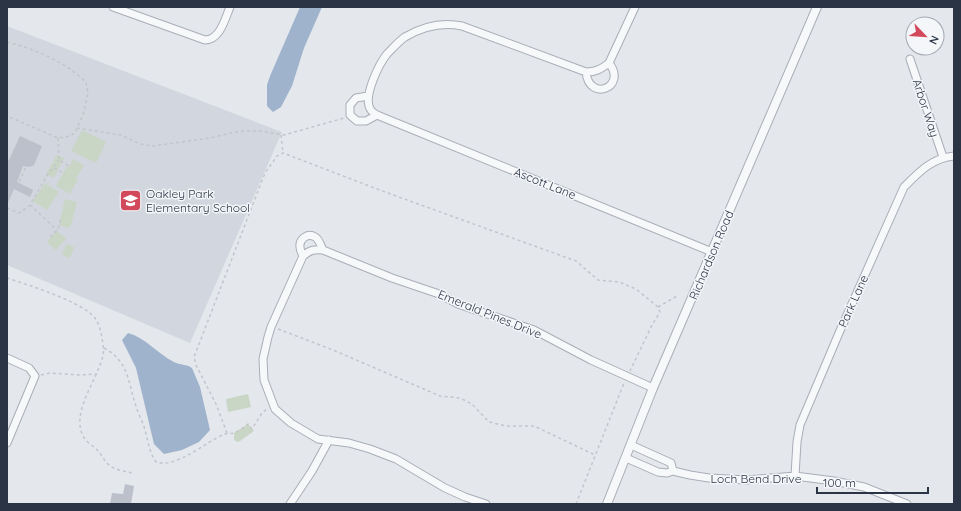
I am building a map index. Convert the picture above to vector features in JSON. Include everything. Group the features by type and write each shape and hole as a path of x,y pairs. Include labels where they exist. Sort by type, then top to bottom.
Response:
{"street":[{"path":"113,7 205,40 210,40 214,38 218,32 230,7"},
{"path":"368,96 356,98 350,105 351,115 357,121 366,121 377,115 369,106 368,96 375,77 386,55 404,38 426,27 452,24 472,28 586,72 595,72 609,63 635,7"},
{"name":"Richardson Road","path":"607,504 653,388 817,7"},
{"name":"Arbor Way","path":"910,59 943,157"},
{"path":"586,72 587,80 591,86 598,90 606,89 612,84 615,77 614,69 609,63"},
{"name":"Ascott Lane","path":"377,115 712,252"},
{"name":"Park Lane","path":"796,476 797,442 800,425 904,187 921,170 943,157 954,156"},
{"name":"Emerald Pines Drive","path":"323,250 319,242 314,237 309,235 304,237 301,241 300,247 303,256 309,251 323,250 392,278 439,294 458,304 534,330 591,360 653,388"},
{"path":"303,256 271,326 263,359 264,380 275,409 291,423 318,439 349,443 396,459 445,488 486,504"},
{"path":"7,358 25,365 34,374 7,443"},
{"path":"290,504 312,471 329,440"},
{"name":"Loch Bend Drive","path":"630,446 671,463 673,470"},
{"name":"Loch Bend Drive","path":"626,458 658,472 667,474 673,470 709,478 747,480 796,476 864,487 908,504"}],"path":[{"path":"7,42 29,48 75,72 86,82 88,93 87,102 75,133 70,136 58,138 7,116"},
{"path":"77,128 121,135 140,144 152,146 210,138 240,131 262,131 281,135 351,115"},
{"path":"281,135 283,153"},
{"path":"7,208 19,213 30,204 48,174 59,160 58,138"},
{"path":"59,160 69,166"},
{"path":"17,187 26,167"},
{"path":"54,168 65,174"},
{"path":"30,204 57,230"},
{"path":"52,238 51,236 57,230 61,219"},
{"path":"7,278 74,303 85,308 95,318 101,331 104,348 97,374 84,402 81,413 80,423 83,436 108,463 116,469 132,473"},
{"path":"658,307 677,296"},
{"path":"271,326 440,396 460,398 472,404 489,422 506,426 534,426 595,455"},
{"path":"104,348 114,353 121,361 127,374 136,407 144,428 149,450 156,462 161,464 177,460 227,433 234,433 248,424 252,429 262,413 273,404"},
{"path":"34,374 97,374"}],"shaded area":[{"name":"Oakley Park Elementary School","path":"7,26 282,132 190,343 7,265"}],"green space":[{"path":"82,130 106,142 96,163 71,151"},
{"path":"57,155 64,158 54,178 46,174"},
{"path":"73,159 84,165 76,178 78,179 70,194 56,186 67,166 69,167"},
{"path":"45,183 59,192 47,210 33,201"},
{"path":"65,199 77,202 70,228 59,225"},
{"path":"57,231 66,239 56,250 47,242"},
{"path":"66,244 74,247 70,258 62,255"},
{"path":"248,394 251,407 228,412 226,399"},
{"path":"248,424 254,431 238,442 234,440 234,433"}],"water":[{"path":"300,7 322,7 304,48 292,86 281,107 273,112 267,106 267,85"},
{"path":"128,333 146,342 174,362 192,368 200,387 210,430 199,442 182,450 164,454 154,444 136,368 122,340"}],"building":[{"path":"20,136 42,146 34,165 30,167 23,166 17,182 33,190 30,197 14,189 7,205 7,159 9,160"},
{"path":"125,484 134,486 131,504 110,504 112,493 123,494"}],"place":[{"name":"Oakley Park Elementary School","path":"130,200"}]}
